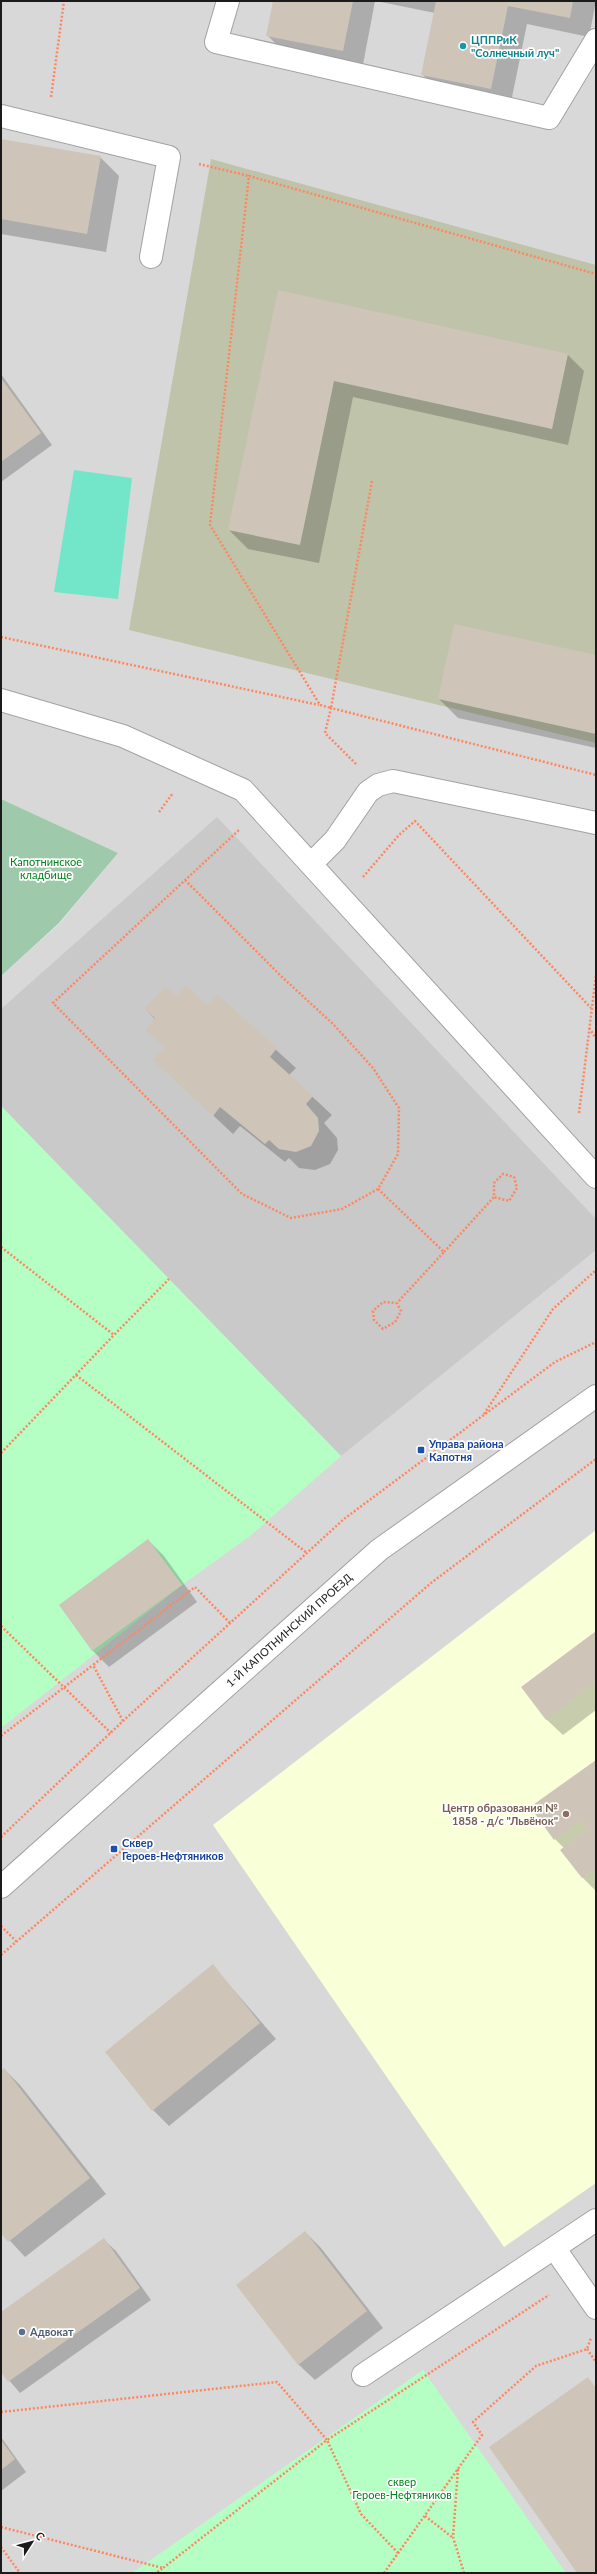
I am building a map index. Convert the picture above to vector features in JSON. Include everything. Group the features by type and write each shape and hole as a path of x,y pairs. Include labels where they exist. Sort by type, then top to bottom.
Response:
{"street":[{"path":"228,1 216,42 549,118 596,40"},
{"path":"1,116 169,157 151,257"},
{"path":"1,700 123,736 244,790 596,1177"},
{"path":"311,864 335,840 368,792 378,785 393,781 596,823"},
{"name":"1-Й КАПОТНИНСКИЙ ПРОЕЗД","path":"1,1887 379,1550 596,1396"},
{"path":"363,2375 555,2249 596,2220"},
{"path":"555,2249 596,2308"}],"path":[{"path":"47,127 64,1"},
{"path":"169,157 249,176 596,274"},
{"path":"249,176 210,525 320,705"},
{"path":"331,708 372,481"},
{"path":"1,637 320,705 596,775"},
{"path":"399,835 415,821 591,1008"},
{"path":"185,880 282,977 333,1024 373,1068 399,1108 398,1154 378,1189 342,1209 291,1218 242,1194 53,1003 243,825"},
{"path":"579,1118 596,975"},
{"path":"589,1028 596,1038"},
{"path":"398,1302 401,1312 395,1322 383,1329 374,1320 373,1311 383,1302 398,1302 494,1197 494,1183 503,1174 514,1177 517,1188 509,1200 494,1197"},
{"path":"378,1189 444,1252"},
{"path":"1,1247 114,1335"},
{"path":"482,1416 553,1310 596,1270"},
{"path":"1,1453 169,1279"},
{"path":"1,1837 123,1721 344,1519 555,1362 596,1342"},
{"path":"76,1375 307,1553"},
{"path":"1,1955 431,1583 596,1458"},
{"path":"1,1736 195,1587 230,1623"},
{"path":"1,1626 111,1733"},
{"path":"92,1665 123,1721"},
{"path":"1,1926 17,1942"},
{"path":"156,2573 327,2440 553,2293 579,2283"},
{"path":"587,2349 592,2335"},
{"path":"587,2349 596,2362"},
{"path":"384,2573 482,2435 473,2422 536,2366 587,2349"},
{"path":"1,2412 277,2382 327,2440 361,2514 398,2553"},
{"path":"458,2469 453,2537 464,2573"},
{"path":"425,2516 453,2537"},
{"path":"1,2527 163,2568"},
{"path":"1,2547 20,2573"}],"shaded area":[{"path":"1,1 596,1 596,2573 1,2573 1,976 60,923 118,853 1,799"},
{"path":"211,159 596,265 596,743 129,630"},
{"path":"217,817 596,1219 596,1250 341,1456 1,1106 1,1009"},
{"path":"596,1530 596,2183 504,2247 213,1825"}],"green space":[{"path":"74,470 132,478 118,599 54,592"},
{"name":"Капотнинское кладбище","path":"1,799 118,853 59,923 1,976"},
{"path":"1,1106 341,1456 250,1536 190,1579 1,1728"},
{"name":"сквер Героев-Нефтяников","path":"423,2370 566,2573 132,2573"}],"building":[{"path":"273,1 353,1 343,51 266,36"},
{"name":"ЦППРиК \"Солнечный луч\"","path":"436,1 573,1 570,18 508,6 491,89 421,75"},
{"path":"1,139 101,156 87,234 1,219"},
{"path":"278,290 568,354 552,429 334,381 300,545 228,530"},
{"path":"1,378 41,433 1,462"},
{"path":"454,624 596,655 596,734 438,699"},
{"path":"186,985 207,1005 217,994 277,1048 270,1057 313,1096 306,1104 318,1118 319,1131 311,1146 296,1152 279,1149 269,1140 265,1144 220,1107 213,1116 153,1060 164,1048 145,1030 155,1018 144,1009 165,987 176,996"},
{"path":"148,1539 182,1585 92,1651 59,1605"},
{"path":"596,1631 596,1682 546,1720 521,1687"},
{"name":"Центр образования № 1858 - д/с \"Львёнок\"","path":"596,1760 596,1877 591,1871 582,1878 560,1850 587,1830 580,1820 554,1840 530,1807"},
{"path":"213,1964 260,2023 152,2111 105,2052"},
{"path":"4,2068 90,2178 8,2242 1,2233 1,2070"},
{"path":"305,2231 367,2311 298,2365 236,2285"},
{"path":"104,2238 140,2288 8,2382 1,2372 1,2312"},
{"path":"588,2377 596,2388 596,2573 577,2573 489,2447"},
{"path":"1,2440 15,2459 1,2470"}],"place":[{"name":"ЦППРиК \"Солнечный луч\"","path":"463,46"},
{"name":"Управа района Капотня","path":"421,1450"},
{"name":"Центр образования № 1858 - д/с \"Львёнок\"","path":"566,1814"},
{"name":"Сквер Героев-Нефтяников","path":"114,1849"},
{"name":"Адвокат","path":"22,2332"}]}
